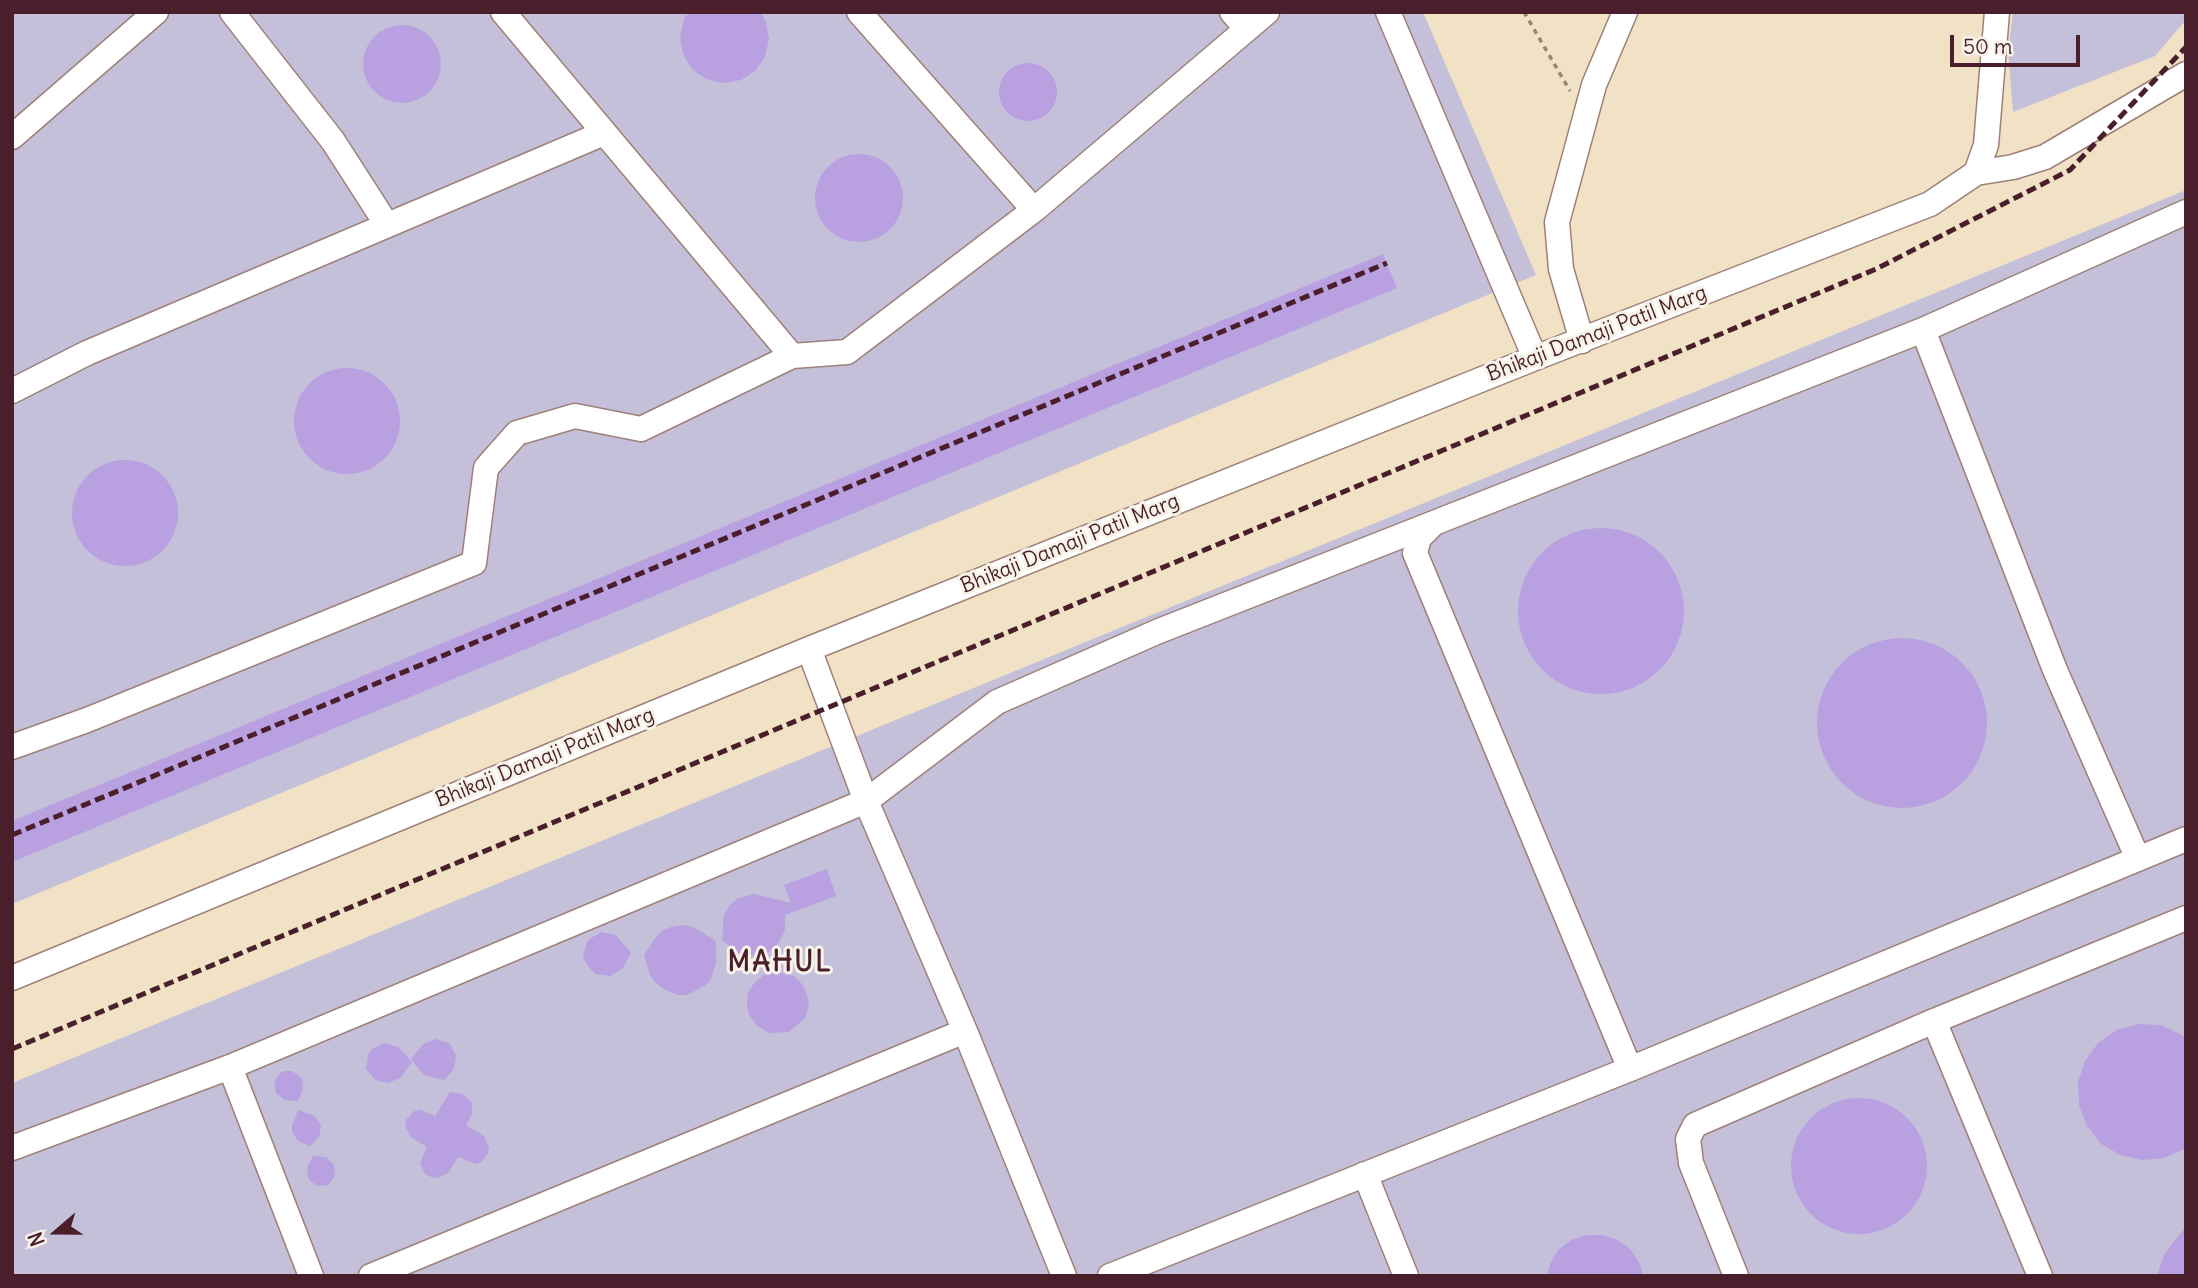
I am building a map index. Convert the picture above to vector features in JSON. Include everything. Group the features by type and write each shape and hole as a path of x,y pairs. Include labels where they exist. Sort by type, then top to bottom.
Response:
{"street":[{"path":"12,137 156,12"},
{"path":"232,12 333,141 387,225"},
{"path":"859,12 1034,210"},
{"path":"12,747 87,720 474,563 486,468 517,433 575,416 641,429 792,356 847,352 1034,210 1239,20 1267,12"},
{"path":"1388,12 1535,358"},
{"path":"1582,341 1561,269 1557,222 1594,85 1625,12"},
{"path":"1997,12 1986,145 1976,173 2013,167 2045,157 2186,74"},
{"path":"507,14 792,356"},
{"path":"12,391 87,353 604,133"},
{"name":"Bhikaji Damaji Patil Marg","path":"12,978 810,649 1535,358 1930,204 1976,173"},
{"path":"12,1148 230,1067 866,800 997,702 1159,631 1923,330 2186,212"},
{"path":"1923,330 2055,670 2138,859"},
{"path":"1434,523 1419,538 1416,553 1630,1069"},
{"path":"810,649 866,800 965,1031 1064,1276"},
{"path":"1111,1276 1630,1069 2186,839"},
{"path":"1737,1276 1691,1163 1688,1139 1695,1125 1934,1021 2186,918"},
{"path":"1934,1021 2040,1276"},
{"path":"371,1276 965,1031"},
{"path":"230,1067 311,1276"},
{"path":"1365,1174 1406,1276"}],"path":[{"path":"1524,12 1585,117"}],"shaded area":[{"path":"12,12 1423,12 1536,275 12,904"},
{"path":"2013,12 2186,12 2186,20 2155,56 2013,112 2008,51"},
{"path":"2186,190 2186,1276 12,1276 12,1083"}],"building":[{"path":"689,12 760,12 766,22 769,39 765,57 755,71 741,80 723,83 706,79 692,69 683,54 680,37"},
{"path":"402,25 417,28 430,36 438,49 441,64 438,79 430,92 417,100 402,103 387,100 374,92 366,79 363,64 366,49 374,36 387,28"},
{"path":"1022,63 1034,63 1049,71 1057,86 1057,98 1049,113 1034,121 1022,121 1007,113 999,98 999,86 1007,71"},
{"path":"859,154 884,161 896,173 903,198 896,223 884,235 859,242 834,235 822,223 815,198 822,173 834,161"},
{"path":"1383,254 1397,288 12,862 12,821"},
{"path":"347,368 367,372 385,383 396,401 400,421 396,441 385,459 367,470 347,474 327,470 309,459 298,441 294,421 298,401 309,383 327,372"},
{"path":"125,460 145,464 163,475 174,493 178,513 174,533 163,551 145,562 125,566 105,562 87,551 76,533 72,513 76,493 87,475 105,464"},
{"path":"1601,528 1633,535 1647,542 1659,553 1670,565 1677,579 1684,611 1677,643 1670,657 1659,669 1647,680 1633,687 1601,694 1569,687 1555,680 1543,669 1532,657 1525,643 1518,611 1525,579 1532,565 1543,553 1555,542 1569,535"},
{"path":"1902,638 1935,644 1962,663 1981,690 1987,723 1981,756 1962,783 1935,802 1902,808 1869,802 1842,783 1823,756 1817,723 1823,690 1842,663 1869,644"},
{"path":"827,869 836,896 785,915 785,929 780,941 763,958 739,953 722,940 724,915 738,898 754,894 791,903 784,885"},
{"path":"685,925 716,941 716,964 710,981 703,987 687,995 678,995 655,982 644,955 662,931"},
{"path":"601,932 616,935 631,953 623,968 610,976 595,974 583,955 588,940"},
{"path":"769,971 794,976 807,994 809,1006 804,1019 789,1032 769,1033 757,1026 749,1015 748,993 754,983"},
{"path":"2138,1024 2161,1025 2186,1037 2186,1148 2164,1158 2142,1160 2120,1155 2101,1144 2087,1126 2079,1105 2078,1082 2085,1061 2098,1043 2116,1030"},
{"path":"436,1039 449,1043 456,1055 454,1069 444,1080 424,1075 411,1059 423,1044"},
{"path":"384,1043 398,1047 412,1062 400,1078 388,1083 375,1080 366,1069 368,1055 372,1049"},
{"path":"292,1071 302,1078 303,1089 298,1101 285,1100 276,1093 274,1082 281,1072"},
{"path":"450,1092 462,1094 472,1102 472,1114 466,1125 484,1136 489,1147 488,1153 481,1162 475,1164 458,1157 448,1173 437,1178 431,1177 425,1174 420,1163 427,1147 411,1137 405,1126 406,1120 414,1111 420,1110 435,1116"},
{"path":"1859,1098 1885,1103 1907,1118 1922,1140 1927,1166 1922,1192 1907,1214 1885,1229 1859,1234 1833,1229 1811,1214 1796,1192 1791,1166 1796,1140 1811,1118 1833,1103"},
{"path":"298,1110 315,1116 321,1126 319,1137 310,1146 298,1141 292,1132"},
{"path":"313,1156 326,1157 334,1165 335,1176 328,1185 317,1186 308,1179 307,1167"},
{"path":"2186,1226 2186,1276 2157,1276 2164,1255"},
{"path":"1587,1235 1603,1235 1618,1240 1631,1250 1640,1264 1643,1276 1547,1276 1558,1250 1571,1240"}],"railway":[{"path":"12,1049 1876,269 2070,170 2186,47"},
{"path":"12,835 1387,263"}],"district":[{"name":"MAHUL","path":"780,963"}]}
